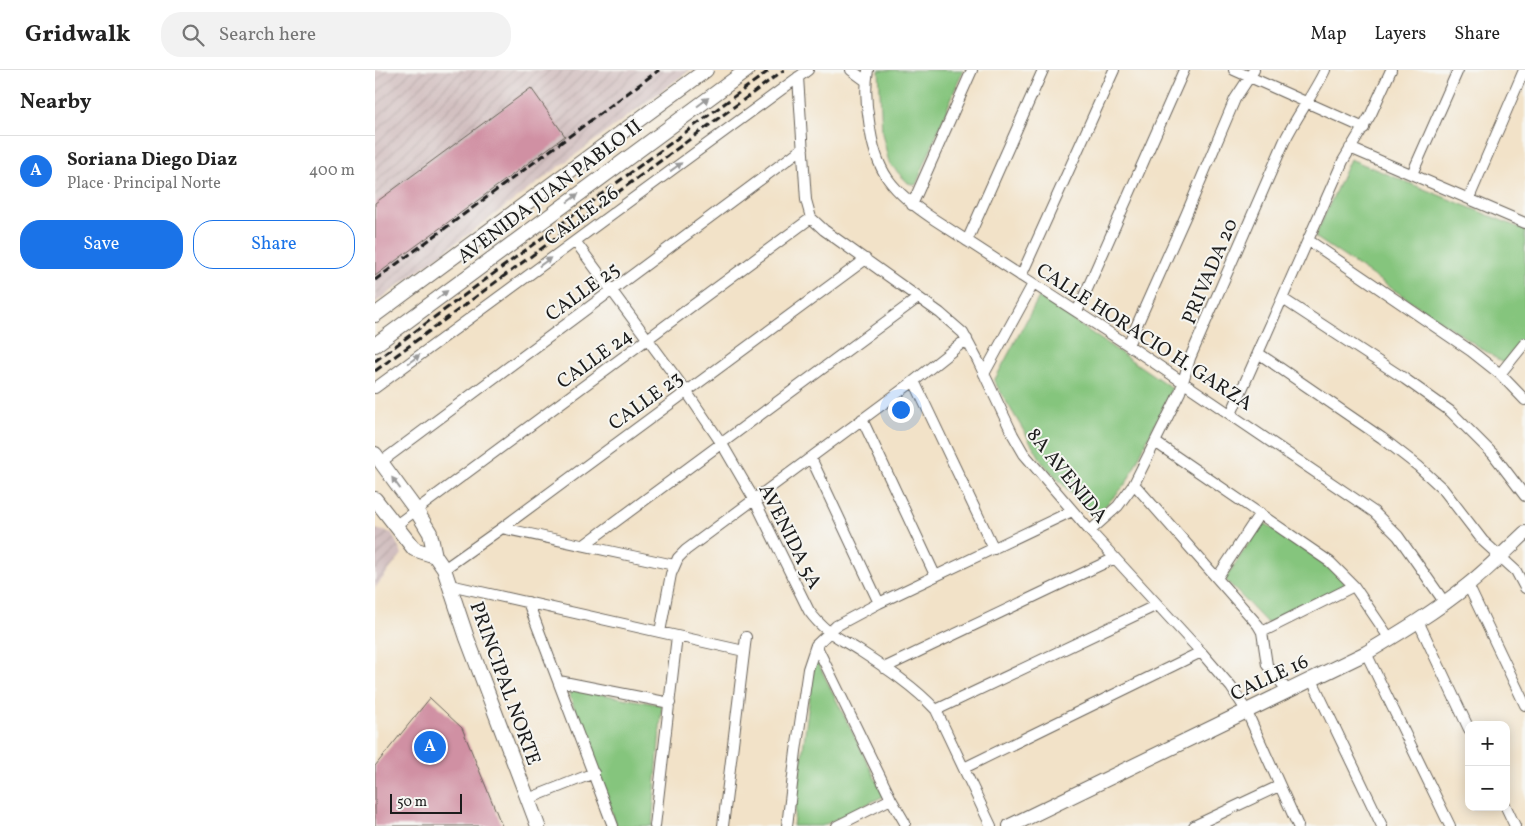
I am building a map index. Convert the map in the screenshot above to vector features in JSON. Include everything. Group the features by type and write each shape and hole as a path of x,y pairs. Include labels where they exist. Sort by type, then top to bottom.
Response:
{"street":[{"name":"AVENIDA JUAN PABLO II","path":"375,315 706,70"},
{"name":"AVENIDA JUAN PABLO II","path":"375,345 747,70"},
{"name":"CALLE 26","path":"375,388 808,70"},
{"path":"851,70 866,81"},
{"name":"CALLE HORACIO H. GARZA","path":"868,70 866,81 871,138 876,158 890,182 912,205 1128,345 1374,512 1398,536 1445,603"},
{"path":"912,205 972,70"},
{"path":"967,242 1043,70"},
{"path":"1021,276 1114,70"},
{"path":"1077,312 1184,70"},
{"path":"1234,70 1252,73 1306,102 1364,128"},
{"name":"PRIVADA 20","path":"1090,531 1118,506 1134,484 1175,402 1190,358 1280,151 1292,125 1325,70"},
{"path":"1231,414 1350,148 1364,128 1391,70"},
{"path":"1412,174 1458,70"},
{"path":"1469,198 1524,70"},
{"path":"1128,345 1235,99 1252,73"},
{"path":"798,77 805,200 811,218"},
{"name":"CALLE 25","path":"378,458 612,291 803,148"},
{"path":"1350,148 1525,223"},
{"name":"8A AVENIDA","path":"811,218 958,328 967,339 1024,454 1072,511 1231,687 1246,710 1298,826"},
{"name":"CALLE 24","path":"396,525 811,218"},
{"name":"AVENIDA 5A","path":"575,240 687,391 722,444 754,499 809,611 829,633 884,668 928,701 936,710 991,826"},
{"path":"1308,240 1453,339 1500,374 1525,400"},
{"name":"CALLE 23","path":"444,569 866,259"},
{"path":"984,374 1033,284"},
{"path":"584,546 918,298"},
{"path":"1283,299 1397,373 1449,411 1469,428 1493,454 1525,496"},
{"path":"660,632 674,565 686,550 914,382 967,339"},
{"path":"1500,374 1525,344"},
{"path":"1258,353 1401,452 1443,489 1483,541 1516,571 1525,588"},
{"path":"914,382 994,549"},
{"path":"862,419 935,575"},
{"path":"1155,442 1317,552 1342,572 1354,586 1390,639"},
{"name":"PRINCIPAL NORTE","path":"378,458 416,510 430,533 435,556 444,569 467,638 538,826"},
{"path":"811,458 879,603"},
{"path":"1134,484 1252,616 1262,632 1267,665 1287,690"},
{"path":"375,498 414,549 435,556"},
{"path":"787,826 807,678 816,645 836,626 879,603 1072,511"},
{"path":"1217,578 1260,513"},
{"path":"502,528 674,565"},
{"name":"CALLE 16","path":"1010,826 1287,690 1313,680 1390,639 1445,603 1468,585 1525,533"},
{"path":"884,668 1115,558"},
{"path":"450,585 744,651"},
{"path":"1468,585 1525,705"},
{"path":"1262,632 1354,586"},
{"path":"528,602 613,826"},
{"path":"936,710 1157,605"},
{"path":"1419,621 1465,721"},
{"path":"655,826 677,636"},
{"path":"723,826 746,637"},
{"path":"816,645 891,799 905,823"},
{"path":"963,768 1201,652"},
{"path":"1365,653 1449,826"},
{"path":"1313,680 1382,826"},
{"path":"559,681 670,703"},
{"path":"528,799 594,774"},
{"path":"1194,826 1279,786"},
{"path":"837,826 891,799"},
{"path":"1508,811 1515,826"}],"shaded area":[{"path":"375,70 690,70 375,303"},
{"path":"375,529 392,533 402,554 375,588"}],"green space":[{"path":"879,70 963,70 916,185 908,183 889,163 882,133"},
{"path":"1350,159 1525,230 1525,335 1503,363 1315,237"},
{"path":"1039,297 1172,388 1126,484 1094,518 1043,463 994,381"},
{"path":"1263,522 1332,569 1345,584 1342,588 1267,623 1225,579"},
{"path":"815,657 884,796 822,826 793,826"},
{"path":"567,688 662,705 652,826 617,826"}],"building":[{"path":"531,88 565,136 375,276 375,203"},
{"path":"430,698 462,728 502,826 375,826 375,766"}],"railway":[{"path":"375,280 659,70"},
{"path":"375,361 770,70"},
{"path":"375,371 784,70"}],"place":[{"name":"Soriana Diego Diaz","path":"430,747"}]}
